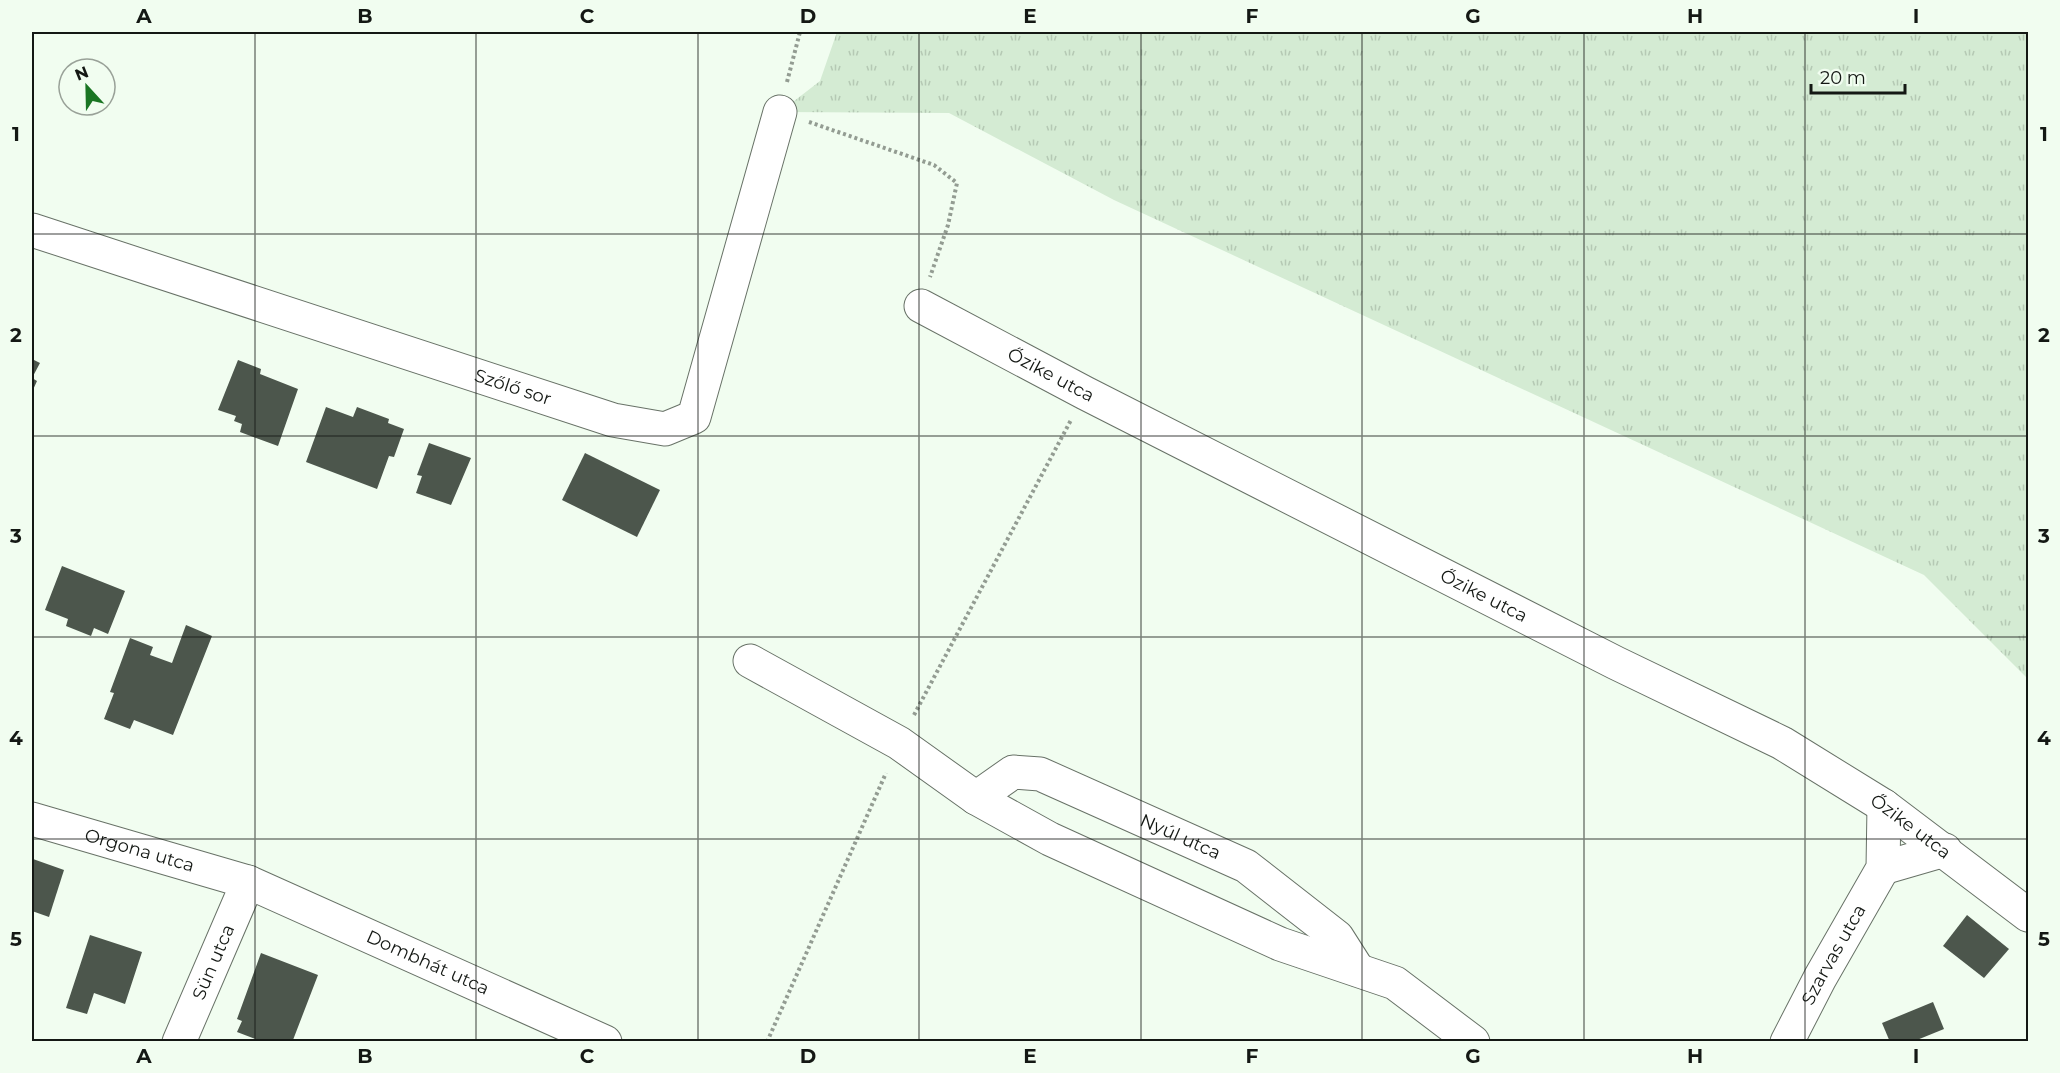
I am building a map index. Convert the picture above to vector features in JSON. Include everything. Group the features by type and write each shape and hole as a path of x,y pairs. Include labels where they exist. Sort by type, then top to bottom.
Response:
{"street":[{"name":"Szőlő sor","path":"32,230 613,420 665,429 694,417 780,112"},
{"name":"Őzike utca","path":"921,306 1085,393 1616,663 1782,743 1884,806 2028,915"},
{"path":"750,661 899,742 976,798 1050,839 1259,934 1395,983 1437,1031 1473,1041"},
{"name":"Nyúl utca","path":"976,798 1013,772 1040,774 1235,861 1246,866 1337,937 1358,970"},
{"name":"Szarvas utca","path":"1787,1041 1883,868 1884,806"},
{"name":"Orgona utca","path":"32,819 248,882"},
{"path":"1883,868 1945,850"},
{"name":"Sün utca","path":"179,1041 248,882"},
{"name":"Dombhát utca","path":"248,882 606,1041"}],"path":[{"path":"800,32 780,112 934,165 957,183 948,225 921,306"},
{"path":"767,1041 899,742 1085,393"}],"green space":[{"path":"837,32 2028,32 2028,679 1924,575 1114,200 949,113 780,112 820,81"}],"building":[{"path":"32,359 40,363 32,378"},
{"path":"238,360 261,369 260,374 298,389 278,446 240,432 242,424 234,421 236,416 218,410"},
{"path":"32,378 37,381 32,392"},
{"path":"326,407 353,417 357,407 389,419 388,423 404,429 394,457 389,456 377,489 306,462"},
{"path":"429,443 471,458 451,505 416,493 422,476 417,475"},
{"path":"585,453 660,490 637,537 562,500"},
{"path":"62,566 125,591 108,634 94,628 91,636 66,626 68,619 45,610"},
{"path":"186,625 212,636 173,735 134,720 130,729 104,719 114,693 110,692 130,638 153,647 150,655 172,663"},
{"path":"33,859 64,870 49,917 32,911"},
{"path":"1967,915 2009,949 1984,978 1943,946"},
{"path":"90,935 142,952 125,1004 94,993 87,1014 66,1008"},
{"path":"261,953 318,975 293,1040 263,1042 237,1032 242,1021 237,1019"},
{"path":"1933,1002 1944,1029 1912,1042 1890,1042 1882,1023"}]}
